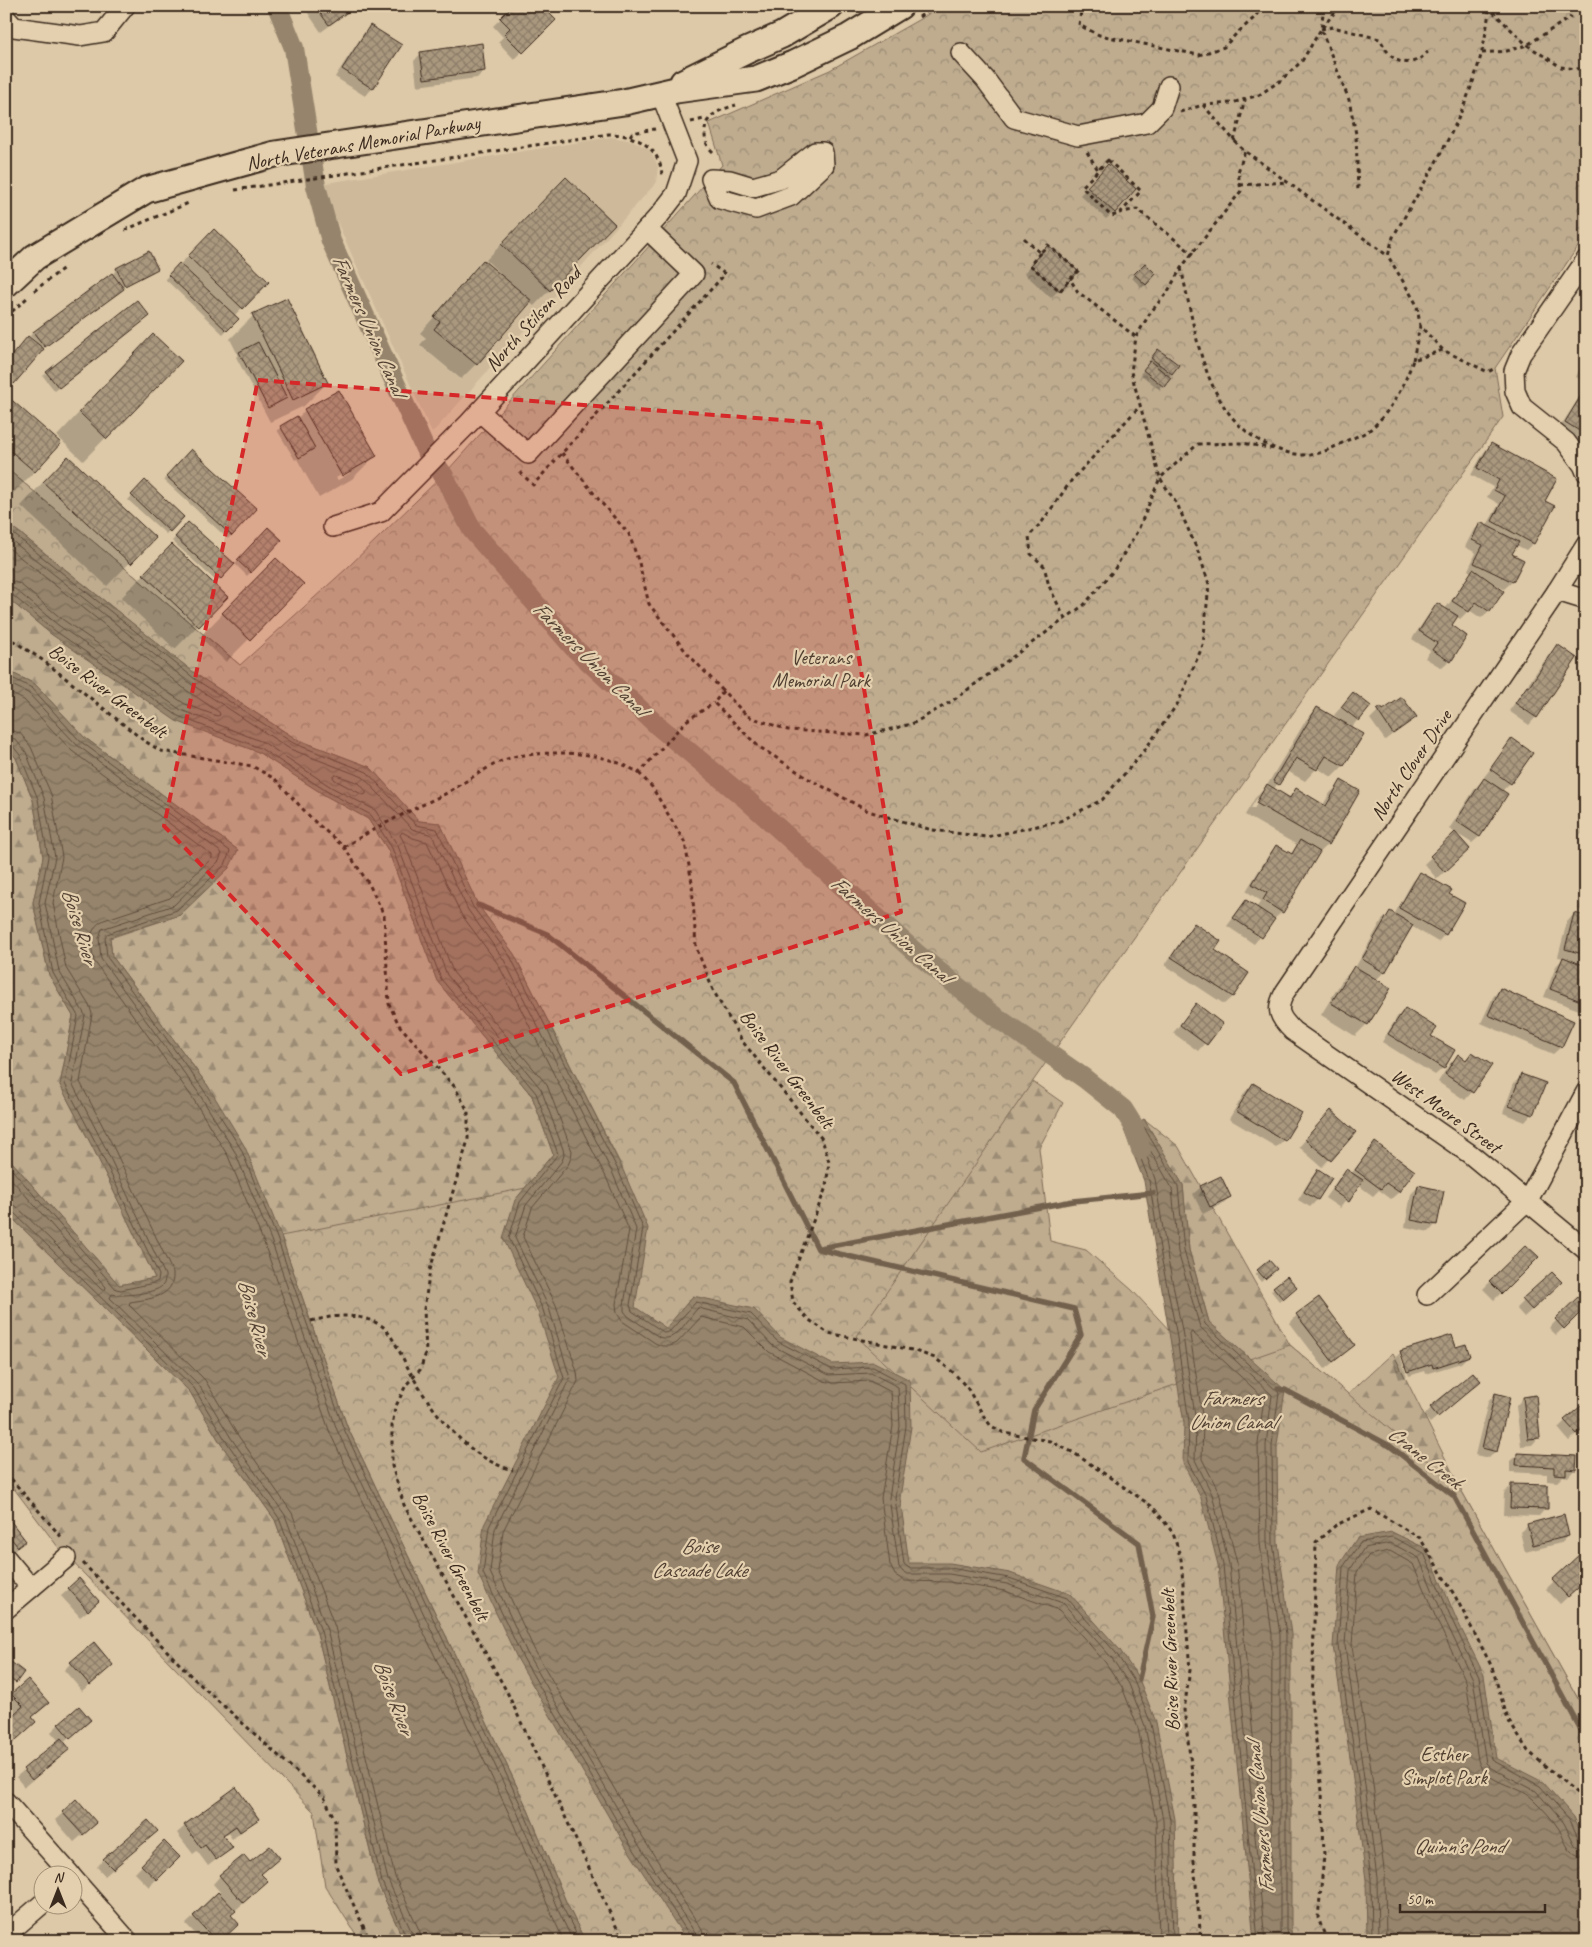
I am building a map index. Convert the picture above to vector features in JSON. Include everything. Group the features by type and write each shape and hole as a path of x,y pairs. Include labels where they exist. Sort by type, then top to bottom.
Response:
{"main road":[{"name":"North Veterans Memorial Parkway","path":"661,94 748,50 782,36 831,6"},
{"name":"North Veterans Memorial Parkway","path":"6,284 34,257 146,190 275,154 614,103 756,79 793,64 849,37 900,6"}],"street":[{"path":"6,18 14,27 80,36 104,32 125,6"},
{"path":"961,53 985,78 1014,118 1078,136 1147,123 1162,108 1169,86"},
{"path":"661,94 687,161 711,178 730,180 753,187 781,178 815,152 823,152 824,165 791,196 756,209 720,199 711,178"},
{"name":"North Stilson Road","path":"333,527 381,512 463,430 647,229 676,194 687,161"},
{"path":"480,412 528,454 681,289 694,274 647,229"},
{"path":"1586,260 1521,354 1514,371 1515,391 1522,407 1566,442 1584,465 1586,472"},
{"name":"North Clover Drive","path":"1279,1012 1279,1002 1285,992 1557,591 1586,545"},
{"path":"1557,591 1586,600"},
{"name":"West Moore Street","path":"1279,1012 1283,1021 1293,1031 1470,1154 1528,1200 1586,1250"},
{"path":"1426,1295 1528,1200 1586,1092"},
{"path":"6,1609 71,1554"},
{"path":"6,1558 31,1588"},
{"path":"6,1802 61,1864"},
{"path":"82,1888 128,1941"},
{"path":"6,1935 32,1913"}],"path":[{"path":"1094,6 1081,11 1079,25 1099,35 1199,55 1224,47 1254,18 1263,6"},
{"path":"1320,29 1340,6"},
{"path":"1488,8 1527,45 1561,67 1586,70"},
{"path":"1388,256 1393,237 1456,126 1471,91 1482,54 1488,8"},
{"path":"1482,54 1507,51 1527,45 1571,17"},
{"path":"1320,29 1333,27 1380,39 1389,56 1402,62 1416,62 1428,52"},
{"path":"1320,29 1349,100 1356,134 1358,193"},
{"path":"1234,141 1245,99"},
{"path":"562,453 629,534 639,563 649,604 687,653 747,716 788,730 866,735 912,724 952,701 1084,605 1114,570 1138,530 1160,478 1198,444 1243,443 1307,455 1333,448 1370,429 1394,403 1406,382 1420,326 1417,304 1388,256 1245,151 1203,105"},
{"path":"704,119 707,121 704,127 705,140 713,152"},
{"path":"232,191 278,182 609,134 631,135 656,154 661,164 662,175 659,185"},
{"path":"1086,150 1098,170"},
{"path":"714,704 758,746 810,779 868,811 932,830 987,837 1060,821 1102,800 1144,751 1178,702 1203,645 1209,584 1199,554 1178,506 1160,478 1153,449 1139,407 1131,372 1136,337 1150,313 1168,291 1181,268 1241,191 1238,172 1245,151"},
{"path":"1119,214 1141,191 1108,160 1082,187 1111,216 1119,214 1136,209 1193,254"},
{"path":"1240,185 1288,182"},
{"path":"119,234 144,221 196,201"},
{"path":"1024,238 1040,253"},
{"path":"1048,245 1078,271 1070,280 1060,291 1030,265 1048,245"},
{"path":"6,317 35,290 69,264"},
{"path":"1181,268 1203,360 1212,382 1228,413 1248,433 1274,449"},
{"path":"1070,280 1078,292 1136,337"},
{"path":"1420,326 1443,350 1488,372 1521,354"},
{"path":"1412,360 1443,350"},
{"path":"1065,619 1048,586 1044,566 1031,554 1029,536 1042,522 1071,481 1139,407"},
{"name":"Boise River Greenbelt","path":"6,636 44,661 143,740 161,751 252,766 275,779 313,820 344,846 369,884 384,915 389,1004 399,1025 454,1086 468,1111 468,1140 430,1270 424,1310 426,1353 420,1370 399,1396 395,1408 392,1426 392,1466 404,1505 507,1692 623,1941"},
{"path":"639,773 686,722 714,704 723,691"},
{"name":"Boise River Greenbelt","path":"344,846 366,833 452,791 495,764 514,756 556,753 597,756 628,766 639,773 652,787 685,843 692,883 696,947 713,990 742,1041 822,1139 829,1162 826,1187 790,1282 793,1302 808,1319 828,1333 912,1350 935,1358 954,1373 968,1388 991,1426 1004,1433 1050,1441 1074,1452 1153,1507 1174,1533 1181,1559 1190,1670 1184,1710 1194,1788 1194,1862 1200,1941"},
{"path":"311,1321 333,1316 352,1315 370,1320 384,1327 428,1403 454,1434 484,1458 513,1470"},
{"path":"6,1473 71,1554 192,1677 324,1797 335,1820 336,1866 370,1941"},
{"path":"1327,1941 1318,1918 1323,1847 1322,1791 1312,1709 1316,1542 1336,1524 1370,1509 1420,1538 1455,1596 1492,1667 1508,1720 1528,1751 1586,1801"}],"highlighted area":[{"path":"258,380 820,423 901,912 401,1074 164,826"}],"shaded area":[{"path":"611,137 634,141 650,150 658,166 656,183 432,433 320,184"}],"green space":[{"name":"Veterans Memorial Park","path":"938,6 1586,6 1586,235 1495,368 1503,417 1063,1038 856,1336 981,1452 1290,1345 1460,1488 1586,1713 1586,1941 585,1941 567,1904 528,1810 347,1426 281,1236 623,1169 514,954 478,905 440,823 419,821 370,767 296,739 197,675 6,522 6,468 240,665 346,569 448,470 722,165 709,123 830,70 927,15"},
{"path":"6,468 240,665 854,956 1063,1103 1039,1148 1050,1241 1086,1250 1132,1290 1171,1332 1254,1941 874,1362 440,823 6,537"},
{"path":"6,597 51,634 176,720 258,752 326,796 368,819 388,850 437,981 532,1096 553,1154 515,1200 585,1941 347,1426 208,1086 112,956 110,938 180,915 238,850 84,737 35,684 6,670"},
{"path":"6,746 16,758 33,800 43,857 33,903 49,975 73,1016 60,1085 94,1150 155,1278 119,1285 6,1155"},
{"path":"1144,1119 1178,1146 1290,1345 1348,1394 1393,1353 1460,1488 1586,1713 1285,1391 1209,1322 1189,1250 1183,1185"},
{"path":"6,1212 190,1392 221,1444 275,1520 317,1633 378,1884 404,1941 358,1941 359,1939 325,1886 314,1812 58,1547 6,1478"}],"water":[{"name":"Boise Cascade Lake","path":"6,522 197,675 296,739 370,767 419,821 440,823 478,905 514,954 623,1170 648,1228 635,1307 666,1328 693,1296 754,1309 780,1337 832,1364 874,1362 910,1380 911,1427 900,1498 909,1563 950,1563 1010,1573 1070,1594 1120,1650 1139,1679 1156,1722 1175,1819 1178,1941 687,1941 625,1845 517,1658 478,1574 484,1525 559,1377 538,1312 503,1238 515,1200 553,1154 532,1096 437,981 388,850 368,819 326,796 258,752 176,721 51,634 6,597"},
{"name":"Boise River","path":"6,670 35,684 84,737 238,850 229,868 180,915 110,937 112,956 208,1086 245,1147 281,1236 347,1426 528,1810 567,1904 585,1941 404,1941 378,1884 317,1633 275,1520 221,1444 190,1392 6,1212 6,1155 119,1285 155,1278 94,1150 60,1085 73,1016 49,975 33,902 43,857 33,800 16,758 6,746"},
{"name":"Farmers Union Canal","path":"1144,1119 1183,1185 1189,1250 1209,1322 1285,1390 1277,1445 1278,1543 1291,1634 1291,1930 1293,1941 1254,1941 1218,1565 1201,1498 1183,1463 1184,1423 1144,1181 1124,1130"},
{"name":"Quinn's Pond","path":"1392,1532 1427,1549 1456,1618 1484,1675 1496,1758 1543,1782 1574,1817 1586,1843 1586,1941 1367,1941 1366,1880 1333,1646 1339,1565 1357,1538"}],"building":[{"path":"315,6 356,6 329,25"},
{"path":"512,6 526,6 529,9 531,6 542,6 556,20 523,53 504,34 510,28 500,18"},
{"path":"370,25 402,45 373,89 342,69"},
{"path":"482,43 485,71 424,79 420,52"},
{"path":"1108,164 1136,189 1115,213 1087,187"},
{"path":"566,177 615,224 550,291 501,244"},
{"path":"214,229 269,282 243,309 188,256"},
{"path":"1048,245 1078,271 1060,291 1030,265"},
{"path":"149,251 158,269 125,286 116,268"},
{"path":"483,260 532,301 477,365 434,329 440,322 434,317"},
{"path":"179,263 239,319 227,331 168,275"},
{"path":"1145,263 1156,274 1146,285 1134,274"},
{"path":"112,273 124,289 45,347 33,332"},
{"path":"287,298 328,383 293,400 252,314"},
{"path":"137,300 150,316 59,388 46,372"},
{"path":"153,334 182,361 107,439 79,412"},
{"path":"28,336 44,349 14,384 6,378 6,362"},
{"path":"258,342 287,398 268,408 239,352"},
{"path":"1158,349 1179,365 1172,374 1151,358"},
{"path":"1150,361 1171,378 1164,387 1143,370"},
{"path":"1586,387 1586,435 1565,422"},
{"path":"339,390 377,456 342,476 304,409"},
{"path":"6,395 61,443 35,472 6,447"},
{"path":"297,416 315,448 299,458 280,426"},
{"path":"1491,443 1557,479 1545,501 1555,506 1534,544 1492,521 1505,496 1494,490 1499,480 1477,468"},
{"path":"191,449 257,509 232,536 166,476"},
{"path":"68,456 156,538 131,564 43,482"},
{"path":"145,480 184,517 170,532 131,495"},
{"path":"188,522 235,564 221,579 175,537"},
{"path":"1480,522 1519,542 1512,554 1524,560 1513,582 1474,563 1483,545 1472,540"},
{"path":"268,527 282,540 251,573 237,560"},
{"path":"172,544 228,597 199,627 143,574"},
{"path":"276,558 304,584 250,640 222,613"},
{"path":"1473,569 1504,591 1490,612 1476,602 1469,612 1452,601"},
{"path":"1437,603 1458,616 1452,625 1467,636 1451,662 1432,650 1437,643 1419,631"},
{"path":"1557,644 1577,658 1537,718 1515,703 1527,686 1529,687"},
{"path":"1353,692 1371,706 1359,721 1341,707"},
{"path":"1402,697 1417,717 1393,734 1377,710 1381,707 1383,710"},
{"path":"1317,707 1364,734 1344,766 1326,756 1317,770 1296,758 1279,785 1273,781"},
{"path":"1512,738 1533,753 1511,784 1490,769"},
{"path":"1484,778 1508,794 1480,837 1456,821"},
{"path":"1341,780 1360,791 1329,845 1256,803 1267,784 1290,798 1296,788 1326,806"},
{"path":"1455,832 1470,849 1445,872 1430,856"},
{"path":"1300,840 1320,852 1283,913 1263,900 1267,893 1252,884 1276,845 1292,854"},
{"path":"1420,872 1452,890 1449,894 1465,903 1446,935 1399,908"},
{"path":"1246,900 1275,919 1262,938 1233,918"},
{"path":"1390,911 1413,925 1385,973 1362,959"},
{"path":"1574,913 1586,916 1586,955 1565,949"},
{"path":"1194,923 1221,941 1215,950 1249,973 1233,997 1171,957"},
{"path":"1563,957 1586,966 1586,1003 1550,989"},
{"path":"1354,966 1391,988 1368,1025 1331,1003"},
{"path":"1500,988 1574,1021 1562,1047 1488,1015"},
{"path":"1196,1003 1223,1024 1207,1045 1180,1025"},
{"path":"1405,1008 1437,1028 1431,1036 1455,1050 1444,1069 1388,1034"},
{"path":"1472,1052 1492,1065 1473,1093 1445,1074 1458,1054 1466,1060"},
{"path":"1521,1074 1546,1083 1533,1115 1509,1106"},
{"path":"1253,1083 1302,1113 1285,1141 1236,1111"},
{"path":"1331,1110 1356,1132 1331,1161 1305,1139"},
{"path":"1375,1142 1415,1171 1399,1192 1386,1183 1381,1189 1355,1170"},
{"path":"1318,1169 1332,1178 1318,1200 1304,1192"},
{"path":"1346,1169 1363,1180 1349,1202 1332,1190"},
{"path":"1221,1176 1231,1197 1210,1207 1200,1186"},
{"path":"1418,1185 1444,1191 1437,1225 1411,1220"},
{"path":"1526,1245 1539,1257 1502,1294 1489,1281"},
{"path":"1269,1260 1277,1269 1265,1279 1257,1270"},
{"path":"1552,1272 1562,1282 1532,1310 1522,1299"},
{"path":"1287,1276 1297,1287 1283,1299 1273,1287"},
{"path":"1580,1295 1586,1300 1586,1307 1564,1329 1555,1319"},
{"path":"1319,1297 1355,1345 1333,1362 1296,1314"},
{"path":"1452,1335 1456,1347 1466,1344 1470,1356 1433,1368 1432,1364 1407,1372 1400,1351"},
{"path":"1473,1372 1481,1381 1438,1417 1430,1407"},
{"path":"1495,1393 1510,1397 1497,1452 1482,1448"},
{"path":"1536,1395 1540,1438 1528,1439 1523,1397"},
{"path":"1586,1402 1586,1427 1577,1434 1564,1420"},
{"path":"1517,1453 1577,1456 1576,1470 1566,1469 1566,1475 1554,1474 1554,1467 1516,1465"},
{"path":"1511,1484 1548,1485 1548,1509 1510,1508"},
{"path":"1564,1514 1569,1536 1533,1545 1527,1524"},
{"path":"6,1515 26,1541 18,1547 6,1532"},
{"path":"1581,1553 1586,1559 1586,1581 1568,1597 1552,1580"},
{"path":"79,1578 99,1601 88,1611 68,1588"},
{"path":"94,1642 113,1665 90,1685 70,1662"},
{"path":"11,1662 24,1672 16,1683 6,1676 6,1669"},
{"path":"28,1679 49,1703 32,1717 36,1722 7,1748 6,1721 23,1706 11,1694"},
{"path":"79,1706 91,1720 70,1738 58,1724"},
{"path":"61,1738 70,1749 32,1780 23,1769"},
{"path":"236,1787 259,1819 240,1832 236,1826 223,1835 233,1848 216,1860 205,1845 201,1848 184,1825"},
{"path":"76,1799 97,1823 83,1835 62,1812"},
{"path":"148,1820 158,1831 113,1869 103,1859"},
{"path":"164,1841 180,1857 157,1880 141,1865"},
{"path":"270,1846 280,1858 261,1874 268,1881 243,1903 219,1875 244,1855 250,1862"},
{"path":"218,1892 236,1911 231,1915 239,1924 221,1941 216,1941 193,1916"}],"waterway":[{"name":"Farmers Union Canal","path":"277,6 294,48 316,186 331,241 425,449 444,476 472,530 574,648 657,725 746,799 916,953 993,1015 1084,1078 1123,1109 1133,1125 1141,1150"},
{"path":"478,905 547,934 734,1083 818,1249 1074,1309 1081,1335 1034,1410 1024,1458 1139,1543 1153,1617 1139,1679"},
{"path":"820,1248 1073,1201 1153,1193"},
{"name":"Crane Creek","path":"1278,1389 1285,1390 1390,1446 1454,1496 1586,1739"}],"park label":[{"name":"Esther Simplot Park","path":"1444,1766"}]}
